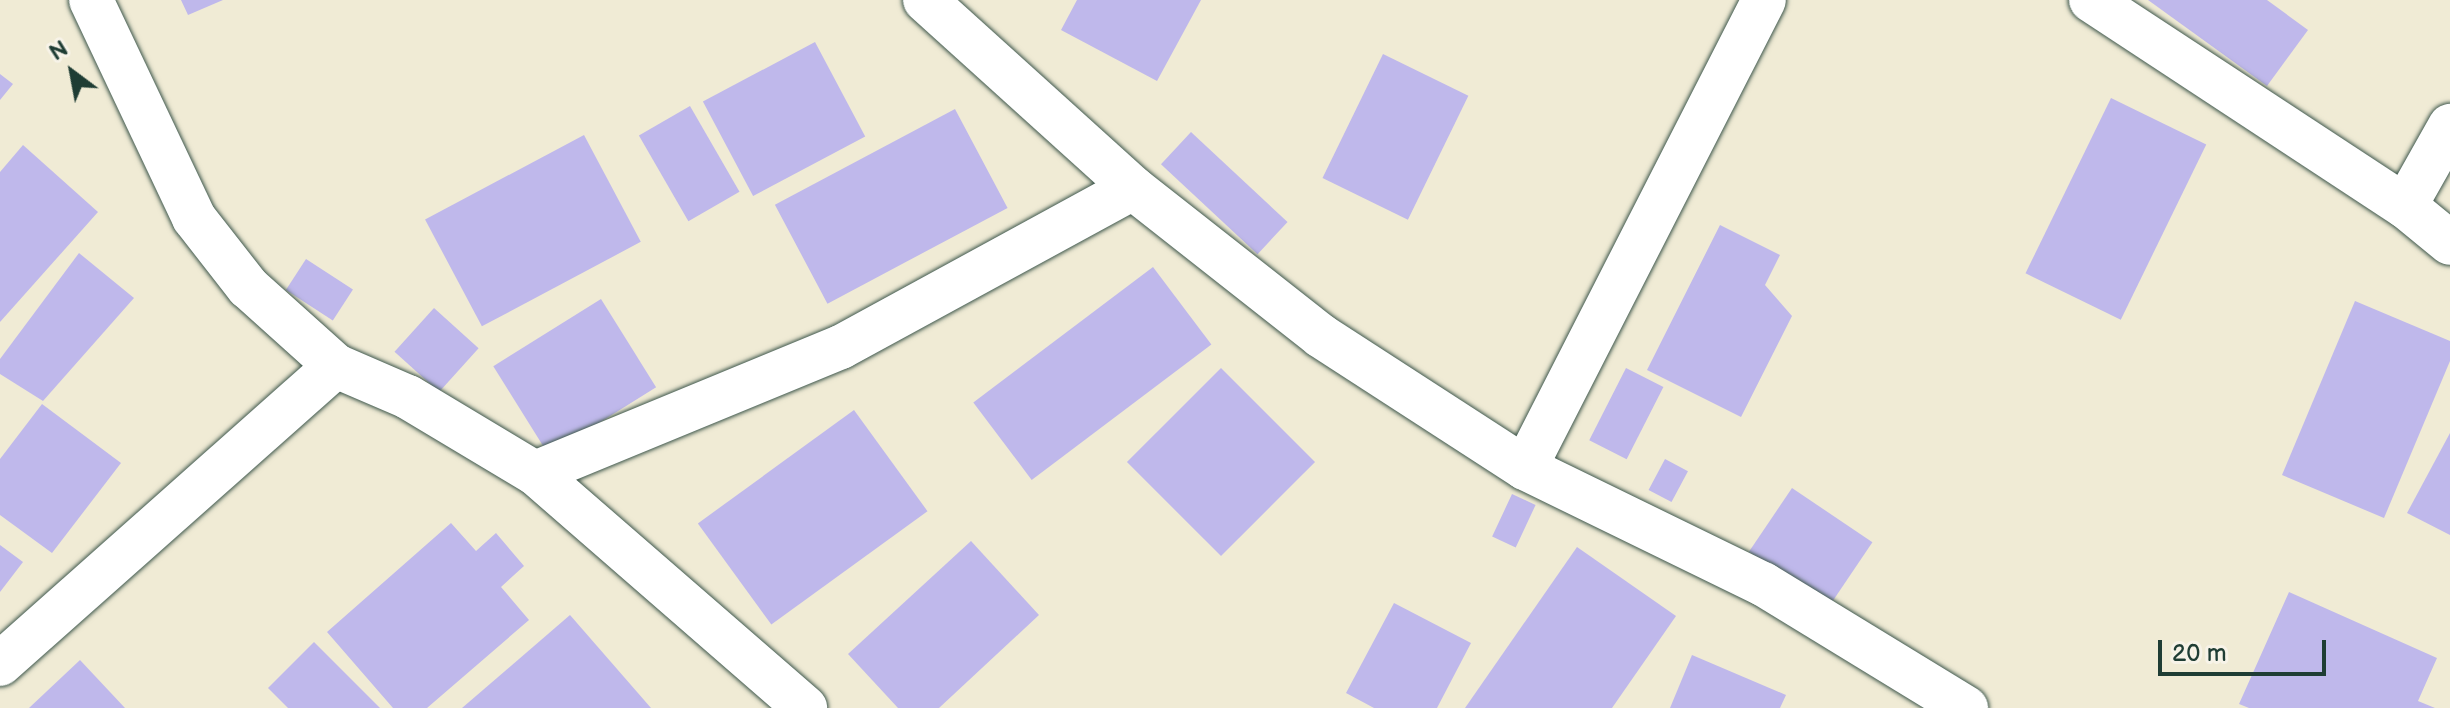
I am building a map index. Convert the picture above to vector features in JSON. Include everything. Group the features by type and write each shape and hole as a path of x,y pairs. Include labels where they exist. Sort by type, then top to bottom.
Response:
{"street":[{"path":"91,0 194,218 248,287 336,366 408,397 535,473 805,708"},
{"path":"925,0 1021,81 1133,188 1321,336 1525,468 1763,584 1962,706"},
{"path":"1525,468 1764,0"},
{"path":"2091,0 2405,206 2450,243"},
{"path":"2405,206 2450,126"},
{"path":"535,473 841,347 1133,188"},
{"path":"0,664 336,366"}],"building":[{"path":"181,0 223,0 188,15"},
{"path":"1077,0 1201,0 1157,81 1061,30"},
{"path":"2148,0 2267,0 2308,30 2267,86"},
{"path":"815,42 865,136 753,196 703,102"},
{"path":"1383,54 1468,96 1408,220 1323,178"},
{"path":"0,74 13,84 0,100"},
{"path":"2111,98 2206,144 2121,320 2026,273"},
{"path":"690,106 740,192 688,221 639,136"},
{"path":"955,109 1008,208 827,304 775,205"},
{"path":"1191,132 1288,222 1258,254 1161,164"},
{"path":"584,135 641,242 482,326 425,220"},
{"path":"23,145 98,212 0,322 0,172"},
{"path":"1720,225 1780,255 1765,285 1792,316 1741,417 1647,370"},
{"path":"79,253 134,298 43,401 0,374 0,359"},
{"path":"306,259 353,289 333,321 286,290"},
{"path":"1153,267 1211,344 1032,480 973,402"},
{"path":"601,299 656,387 548,454 493,366"},
{"path":"2355,301 2450,341 2450,361 2384,518 2282,475"},
{"path":"434,308 479,348 439,392 395,352"},
{"path":"1221,368 1315,462 1221,556 1127,462"},
{"path":"1626,368 1663,387 1627,459 1589,440"},
{"path":"42,404 121,463 52,553 0,515 0,459"},
{"path":"854,410 927,511 771,625 698,523"},
{"path":"2450,433 2450,535 2407,513"},
{"path":"1665,459 1688,471 1672,502 1649,490"},
{"path":"1792,488 1872,542 1829,606 1749,552"},
{"path":"1512,494 1536,505 1516,548 1492,537"},
{"path":"451,523 476,551 496,533 524,566 501,587 529,620 427,708 393,708 327,632"},
{"path":"971,541 1039,615 939,708 898,708 848,654"},
{"path":"0,545 23,562 0,592"},
{"path":"1577,547 1676,616 1612,708 1465,708"},
{"path":"2289,592 2437,658 2418,701 2435,708 2249,708 2239,704"},
{"path":"1394,603 1471,643 1437,708 1374,708 1346,693"},
{"path":"570,615 651,708 462,708"},
{"path":"314,642 380,708 288,708 268,688"},
{"path":"1692,655 1786,695 1780,708 1670,708"},
{"path":"80,660 125,708 29,708"}]}
